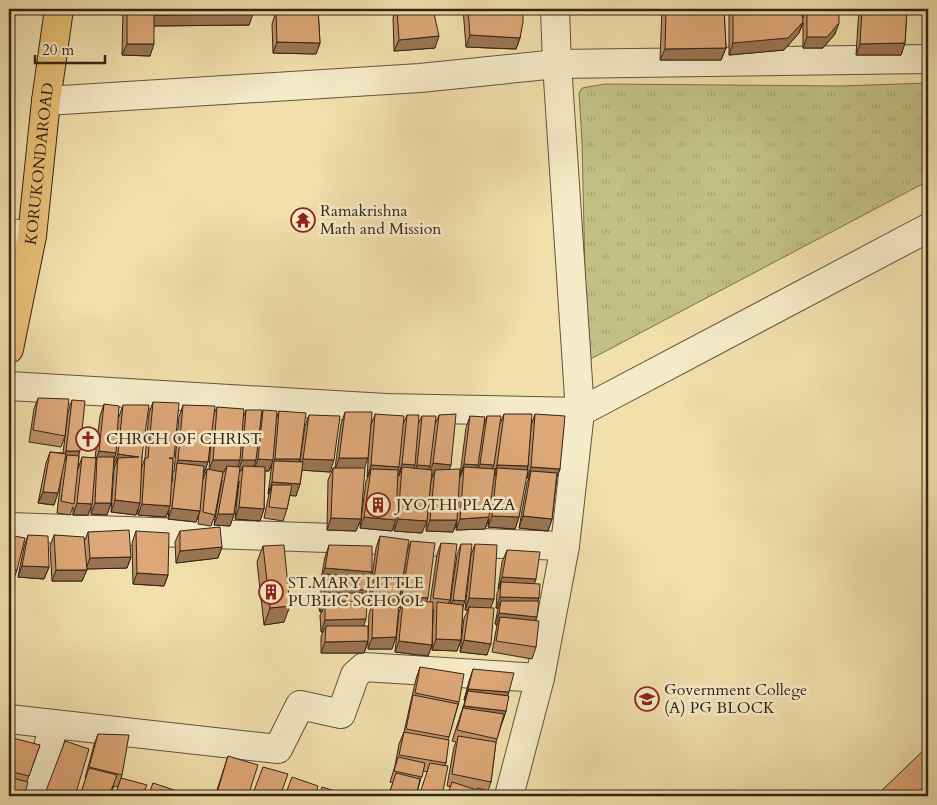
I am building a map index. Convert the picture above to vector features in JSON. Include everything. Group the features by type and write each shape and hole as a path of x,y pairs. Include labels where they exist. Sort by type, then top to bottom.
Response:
{"main road":[{"name":"KORUKONDAROAD","path":"9,349 20,235 46,101 59,9"}],"street":[{"path":"509,796 540,678 565,546 580,412 557,64 556,9"},
{"path":"46,101 420,78 557,64 928,59"},
{"path":"9,386 386,408 580,412 928,228"},
{"path":"9,527 565,546"},
{"path":"9,719 278,749 300,705 341,714 355,675 364,668 540,678"},
{"path":"35,796 54,724"}],"green space":[{"path":"928,83 928,181 587,361 582,142 579,93 582,88 605,84 841,86"}],"building":[{"path":"127,9 253,9 253,14 154,15 154,44 127,44"},
{"path":"287,9 318,9 320,43 277,42 276,12 287,13"},
{"path":"397,9 433,9 439,36 399,40"},
{"path":"468,9 523,9 520,38 470,35"},
{"path":"666,9 724,9 726,48 665,49"},
{"path":"733,9 802,9 803,22 788,38 733,43"},
{"path":"807,9 839,9 839,23 827,37 807,37"},
{"path":"862,9 907,9 905,43 860,44"},
{"path":"38,398 69,399 65,436 33,430"},
{"path":"72,400 85,401 80,451 66,451"},
{"path":"153,402 179,403 174,458 169,458 173,459 170,506 142,504 145,458 148,458"},
{"path":"104,404 119,406 116,453 99,451"},
{"path":"123,405 149,405 142,456 140,503 115,500 118,458 139,457 118,454"},
{"path":"183,405 215,406 208,462 178,460"},
{"path":"217,407 244,409 240,460 213,460"},
{"path":"246,410 262,410 256,460 242,460"},
{"path":"263,410 277,411 273,460 258,459"},
{"path":"279,411 306,413 300,459 275,459"},
{"path":"345,412 372,412 368,458 339,458"},
{"path":"375,414 404,416 399,467 371,465"},
{"path":"456,414 451,465 433,463 439,415"},
{"path":"504,414 532,414 528,466 497,465"},
{"path":"535,414 565,416 560,469 531,467"},
{"path":"309,415 340,416 334,460 303,459"},
{"path":"407,415 419,415 415,465 402,464"},
{"path":"422,416 436,416 430,466 417,465"},
{"path":"470,416 485,417 478,465 464,464"},
{"path":"487,416 501,416 494,465 480,464"},
{"path":"50,452 66,454 58,493 43,492"},
{"path":"67,455 79,456 74,504 61,501"},
{"path":"82,457 96,458 92,504 77,503"},
{"path":"97,457 114,457 111,503 95,503"},
{"path":"274,461 303,462 300,484 272,482"},
{"path":"177,463 204,466 200,511 172,508"},
{"path":"227,466 240,467 234,514 218,514"},
{"path":"243,466 265,467 264,509 239,507"},
{"path":"402,467 432,470 427,521 398,519"},
{"path":"464,467 495,469 489,517 460,519"},
{"path":"333,468 365,468 361,519 331,518"},
{"path":"497,468 528,470 519,517 492,516"},
{"path":"207,469 223,472 215,515 203,512"},
{"name":"JYOTHI PLAZA","path":"371,469 398,470 396,520 364,517"},
{"path":"460,469 457,520 430,520 435,470"},
{"path":"531,471 557,473 552,519 523,516"},
{"path":"272,485 292,485 287,509 269,507"},
{"path":"220,527 222,547 180,551 180,531"},
{"path":"129,530 131,557 90,558 88,532"},
{"path":"136,531 169,533 168,575 137,573"},
{"path":"9,535 25,538 17,570 9,568"},
{"path":"28,535 48,536 49,567 22,566"},
{"path":"54,535 84,537 87,570 56,570"},
{"path":"380,536 409,540 400,595 372,594"},
{"path":"411,541 435,543 428,598 402,596"},
{"path":"441,543 457,544 450,600 433,598"},
{"path":"461,544 472,544 465,601 453,600"},
{"path":"475,544 497,545 494,599 469,598"},
{"path":"284,545 290,606 270,608 263,546"},
{"path":"329,545 372,546 372,572 325,568"},
{"path":"507,550 540,552 536,579 502,577"},
{"path":"9,571 14,572 9,583"},
{"path":"325,574 368,577 367,590 325,589"},
{"path":"501,582 540,584 539,598 500,597"},
{"path":"323,593 363,593 362,602 324,600"},
{"path":"403,601 433,602 432,645 399,641"},
{"path":"501,601 539,601 537,617 499,613"},
{"path":"437,602 463,605 461,640 436,639"},
{"path":"373,603 399,604 396,637 372,638"},
{"path":"325,604 367,605 366,619 325,620"},
{"path":"469,607 494,608 491,644 464,640"},
{"path":"500,617 539,621 536,647 496,641"},
{"path":"326,626 368,626 368,641 325,642"},
{"path":"420,667 464,674 459,702 415,693"},
{"path":"473,669 514,673 509,692 468,689"},
{"path":"468,691 509,696 506,711 464,706"},
{"path":"413,695 458,704 449,737 406,729"},
{"path":"463,708 504,714 497,739 457,730"},
{"path":"404,732 449,740 446,763 399,755"},
{"path":"98,734 129,735 122,775 89,767"},
{"path":"458,736 496,742 491,782 452,774"},
{"path":"13,738 40,745 29,776 9,771 9,749"},
{"path":"65,741 89,749 75,796 44,796"},
{"path":"928,746 928,796 876,796"},
{"path":"228,756 258,765 248,796 216,796"},
{"path":"398,757 425,763 422,777 394,771"},
{"path":"430,763 448,766 442,796 419,796"},
{"path":"263,767 288,774 280,796 252,796"},
{"path":"89,768 117,775 109,796 80,796"},
{"path":"396,773 420,779 416,796 389,794"},
{"path":"9,777 28,782 24,796 9,796"},
{"path":"292,777 318,786 315,796 285,796"},
{"path":"121,778 147,785 142,796 115,796"},
{"path":"452,782 474,789 471,796 447,796"},
{"path":"153,783 180,792 178,796 148,796"},
{"path":"322,787 348,795 348,796 319,796"},
{"path":"477,788 496,793 495,796 475,796"}],"place":[{"name":"Ramakrishna Math and Mission","path":"303,220"},
{"name":"CHRCH OF CHRIST","path":"88,439"},
{"name":"JYOTHI PLAZA","path":"378,505"},
{"name":"ST.MARY LITTLE PUBLIC SCHOOL","path":"271,592"},
{"name":"Government College (A) PG BLOCK","path":"647,699"}]}
